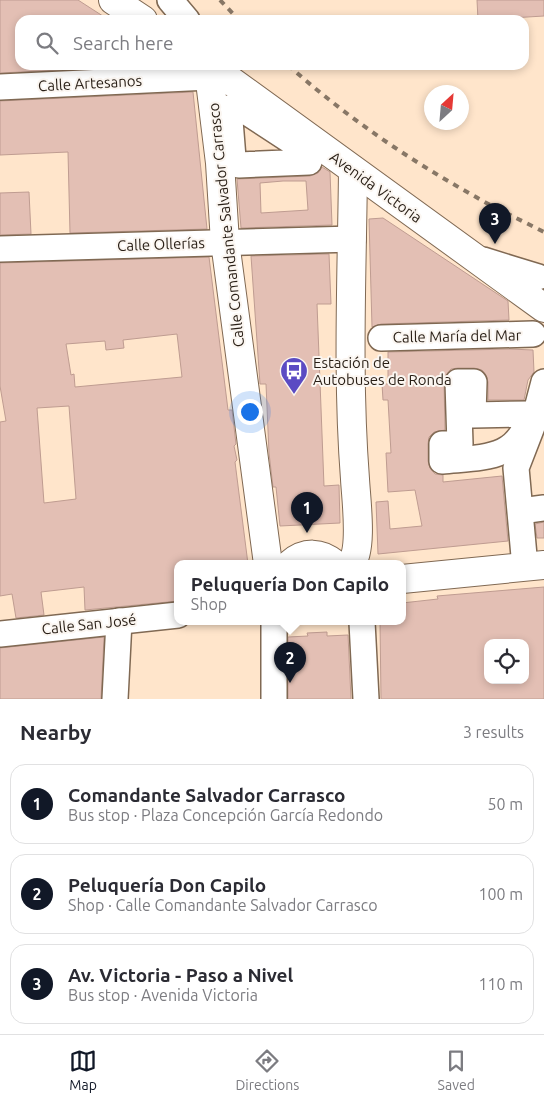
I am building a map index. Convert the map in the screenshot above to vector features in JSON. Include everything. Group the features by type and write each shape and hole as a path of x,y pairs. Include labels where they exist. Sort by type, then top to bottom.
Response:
{"main road":[{"path":"113,0 136,15"},
{"name":"Calle Comandante Salvador Carrasco","path":"209,70 220,163 225,242 267,560"},
{"name":"Avenida Victoria","path":"210,70 472,256 539,287"},
{"path":"353,170 351,362 353,448 358,533 356,556 354,560"},
{"path":"295,560 309,554 319,555 331,560"},
{"path":"406,578 534,566"}],"street":[{"path":"170,0 183,15"},
{"name":"Calle Artesanos","path":"0,87 197,70"},
{"name":"Calle Ollerías","path":"0,249 353,239"},
{"path":"539,287 524,324 539,340"},
{"name":"Calle María del Mar","path":"381,338 539,340"},
{"path":"534,566 532,509 516,468 533,424 544,382"},
{"name":"Calle San José","path":"0,634 174,615"},
{"path":"114,699 118,621"},
{"path":"274,625 274,699"},
{"path":"362,625 366,699"}],"building":[{"path":"0,0 78,0 101,15 15,15 15,70 60,70 0,73"},
{"path":"477,0 544,0 544,16 478,15"},
{"path":"193,92 207,229 70,233 68,152 0,155 0,101"},
{"path":"322,167 330,172 332,225 241,228 237,179 310,176 318,173","holes":["306,181 308,210 261,213 260,183"]},
{"path":"29,192 31,234 0,235 0,193"},
{"path":"383,218 508,301 509,320 381,324 372,327 369,219"},
{"name":"Estación de Autobuses de Ronda","path":"329,254 331,304 317,304 324,486 339,485 340,523 280,526 276,487 273,487 269,453 266,384 260,384 251,256"},
{"path":"209,257 228,410 232,410 236,444 234,446 237,460 235,462 247,560 174,560 174,601 85,610 84,587 41,592 44,615 16,618 12,594 0,596 0,422 6,421 0,386 0,263","holes":["177,334 182,377 75,387 74,374 71,375 66,344 105,341 106,350 124,348 123,340","69,406 76,499 44,503 37,408"]},
{"path":"533,350 534,372 528,380 524,400 488,400 488,382 482,370 474,368 451,369 446,375 444,382 445,430 434,432 429,437 428,444 430,468 435,474 443,475 443,482 502,476 508,541 378,554 376,502 388,501 390,529 422,526 415,490 388,492 386,453 391,453 388,400 383,400 382,384 388,384 388,352"},
{"path":"544,522 544,538 537,538 535,524"},
{"path":"544,587 544,699 381,699 380,625 406,625 406,603 438,599 437,596"},
{"path":"327,632 327,636 348,635 351,699 288,699 288,637 308,636 307,633"},
{"path":"104,637 101,699 0,699 0,648"}],"railway":[{"path":"220,0 234,15"},
{"path":"294,70 332,102 426,168 484,202 544,232"}],"place":[{"name":"Av. Victoria - Paso a Nivel","path":"495,244"},
{"name":"Estación de Autobuses de Ronda","path":"294,395"},
{"name":"Comandante Salvador Carrasco","path":"307,533"},
{"name":"Peluquería Don Capilo","path":"290,683"}]}
